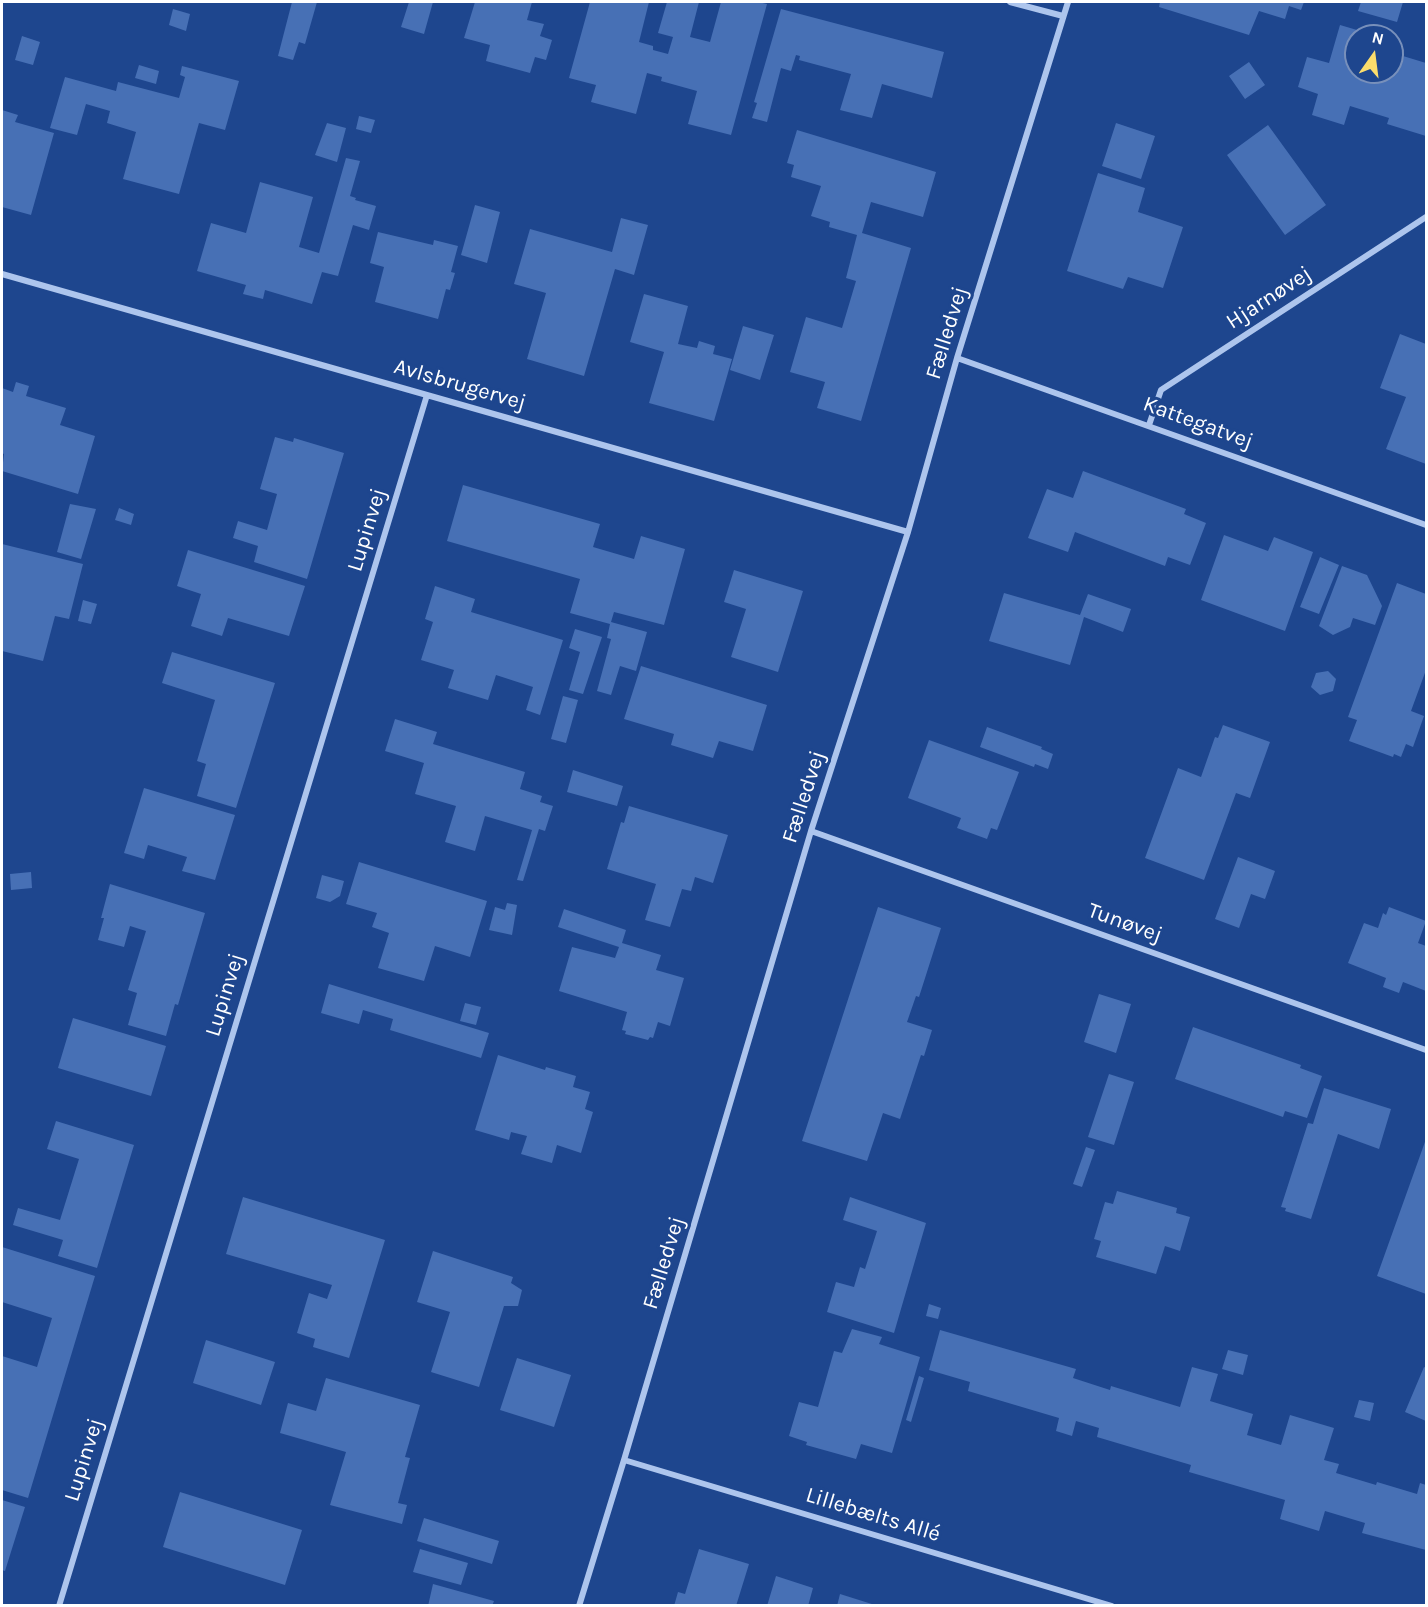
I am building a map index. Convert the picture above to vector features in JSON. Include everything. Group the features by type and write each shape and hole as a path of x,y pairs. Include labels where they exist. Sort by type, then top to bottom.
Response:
{"street":[{"path":"1010,2 1063,16"},
{"name":"Fælledvej","path":"579,1605 812,831 908,532 957,358 1068,2"},
{"name":"Hjarnøvej","path":"1149,425 1161,390 1426,217"},
{"name":"Avlsbrugervej","path":"2,274 908,532"},
{"name":"Kattegatvej","path":"957,358 1426,525"},
{"name":"Lupinvej","path":"58,1605 427,395"},
{"name":"Tunøvej","path":"812,831 1426,1050"},
{"name":"Lillebælts Allé","path":"624,1460 1112,1605"}],"building":[{"path":"292,2 317,2 305,44 299,42 293,60 278,56"},
{"path":"409,2 433,2 424,34 401,27"},
{"path":"475,2 532,2 527,20 544,24 540,36 552,40 546,60 535,57 530,73 486,61 490,45 464,38"},
{"path":"590,2 649,2 639,42 653,46 653,50 668,54 673,37 658,33 667,2 699,2 690,37 710,42 721,2 767,4 731,135 688,124 697,91 661,81 662,77 647,73 636,114 591,102 596,85 569,78"},
{"path":"1160,2 1304,2 1301,10 1289,6 1285,19 1259,11 1249,35 1159,7"},
{"path":"1361,2 1403,2 1397,22 1358,11"},
{"path":"173,9 190,14 186,31 169,25"},
{"path":"781,9 944,52 932,98 882,84 872,118 840,110 851,74 799,60 800,56 796,55 791,71 781,68 767,122 752,118 757,103 754,102"},
{"path":"1340,25 1344,26 1344,84 1404,84 1404,56 1426,63 1426,136 1387,124 1389,118 1350,106 1344,125 1312,115 1318,94 1298,87 1307,57 1329,63"},
{"path":"22,36 40,42 33,65 15,60"},
{"path":"1249,62 1265,85 1245,99 1229,76"},
{"path":"139,65 159,71 156,84 135,78"},
{"path":"182,66 239,81 225,130 199,123 179,194 123,179 136,132 107,123 110,111 86,104 77,135 50,128 65,77 116,91 118,82 179,98 185,77 180,75"},
{"path":"2,110 18,115 15,122 54,133 31,215 2,207"},
{"path":"359,116 375,120 371,133 356,129"},
{"path":"327,123 346,128 337,162 315,155"},
{"path":"1116,123 1155,136 1141,179 1102,166"},
{"path":"1268,125 1326,205 1285,235 1227,155"},
{"path":"797,130 936,172 923,217 871,202 862,233 911,248 861,421 817,408 825,382 790,372 806,317 842,328 856,281 846,278 857,235 829,227 830,222 811,216 821,186 791,177 794,165 787,163"},
{"path":"346,158 360,161 350,196 356,198 355,200 376,206 369,230 353,225 338,276 322,272 312,304 265,290 263,299 243,294 246,285 197,271 211,223 246,233 260,182 313,197 299,247 319,253"},
{"path":"1098,173 1145,188 1138,212 1183,227 1163,288 1128,277 1123,289 1067,271"},
{"path":"475,205 500,212 487,263 461,255"},
{"path":"621,218 648,225 634,275 615,269 584,376 527,359 546,293 514,284 530,229 612,252"},
{"path":"378,232 433,245 434,240 458,246 451,272 455,273 450,290 446,289 438,319 375,302 384,267 370,263"},
{"path":"644,294 688,306 678,344 697,348 699,341 715,346 713,354 732,359 714,421 649,403 664,352 630,342"},
{"path":"743,326 774,335 760,380 730,370"},
{"path":"1400,334 1426,344 1426,464 1386,449 1406,397 1380,388"},
{"path":"16,382 29,386 26,396 66,408 60,425 95,436 78,494 2,471 4,454 2,453 2,388 13,392"},
{"path":"275,437 293,442 294,438 344,453 307,579 254,562 258,546 233,538 238,521 267,530 277,494 260,489"},
{"path":"1083,471 1186,509 1184,514 1206,523 1190,565 1168,557 1165,566 1075,532 1068,552 1028,538 1047,489 1073,498"},
{"path":"463,485 600,524 593,547 634,559 641,536 685,549 664,625 614,612 611,622 647,632 636,671 620,666 611,695 597,691 611,639 607,638 610,624 570,613 580,579 447,541"},
{"path":"70,504 96,509 81,559 57,552"},
{"path":"119,508 134,514 131,525 115,520"},
{"path":"1224,535 1268,551 1274,537 1313,552 1285,631 1201,600"},
{"path":"2,544 83,564 69,619 55,616 43,661 2,651"},
{"path":"188,550 305,586 289,636 228,618 222,636 191,626 201,594 177,586"},
{"path":"1320,557 1339,565 1319,614 1300,607"},
{"path":"1342,566 1367,575 1382,606 1375,625 1353,618 1350,627 1333,635 1319,626"},
{"path":"734,570 803,591 778,672 731,657 746,609 724,602"},
{"path":"1397,583 1426,594 1426,670 1411,711 1424,716 1413,747 1406,744 1401,757 1394,754 1393,757 1349,741 1357,720 1348,717"},
{"path":"435,586 475,599 471,612 563,640 540,715 526,710 533,687 496,675 488,700 448,688 454,670 421,660 433,622 425,619"},
{"path":"1004,593 1080,615 1088,594 1131,609 1123,632 1084,617 1070,665 989,641"},
{"path":"83,600 97,604 91,624 78,621"},
{"path":"575,629 602,637 583,694 569,690 580,652 569,648"},
{"path":"172,652 275,683 236,808 197,796 206,764 197,761 215,700 162,683"},
{"path":"641,666 767,705 753,751 719,741 713,758 671,745 674,734 624,719"},
{"path":"1328,671 1336,679 1333,691 1320,695 1311,687 1316,673"},
{"path":"563,696 578,700 566,743 551,739"},
{"path":"395,719 437,732 433,744 525,772 520,789 542,796 540,802 553,806 545,831 539,829 523,881 517,880 532,830 485,816 475,851 445,842 456,806 415,794 424,763 385,751"},
{"path":"1223,725 1270,742 1250,798 1236,793 1204,880 1145,858 1178,768 1201,777 1215,737 1218,738"},
{"path":"987,727 1042,747 1041,749 1053,754 1048,769 1035,764 1034,767 980,747"},
{"path":"929,740 1019,772 997,830 991,828 987,839 957,828 961,818 908,798"},
{"path":"573,770 623,786 617,806 567,792"},
{"path":"144,788 235,815 215,880 182,871 187,857 148,845 144,859 124,853"},
{"path":"629,806 728,835 713,883 695,877 691,891 682,889 670,927 645,920 656,884 607,869 621,822 624,823"},
{"path":"1238,857 1275,871 1265,899 1251,894 1239,928 1215,919"},
{"path":"359,862 487,901 470,957 435,946 424,981 378,968 389,933 372,927 377,913 346,904"},
{"path":"31,872 32,888 11,890 10,874"},
{"path":"322,875 344,881 340,896 330,902 316,898"},
{"path":"110,884 205,913 178,1005 175,1004 166,1036 128,1025 137,993 128,990 146,931 130,926 124,947 98,940"},
{"path":"507,903 517,905 512,935 489,930 495,907 505,910"},
{"path":"878,907 941,928 919,997 916,996 907,1022 932,1030 924,1056 921,1055 900,1119 883,1113 867,1161 802,1141"},
{"path":"1389,907 1426,921 1418,943 1426,946 1426,991 1403,982 1399,993 1383,987 1386,978 1348,963 1364,923 1378,928 1383,913 1386,915"},
{"path":"564,909 626,930 622,943 661,955 656,970 684,978 670,1026 658,1022 653,1038 650,1037 648,1040 625,1034 626,1031 622,1030 627,1012 559,991 572,947 615,958 619,947 558,927"},
{"path":"329,984 489,1033 481,1058 390,1030 393,1019 363,1010 359,1024 321,1013"},
{"path":"1099,994 1131,1004 1116,1053 1084,1042"},
{"path":"465,1003 481,1007 476,1025 460,1021"},
{"path":"73,1018 166,1046 151,1096 58,1068"},
{"path":"1193,1027 1301,1065 1300,1068 1322,1076 1307,1118 1285,1111 1283,1117 1175,1079"},
{"path":"498,1055 545,1070 546,1067 576,1076 573,1087 590,1092 585,1109 593,1112 581,1153 557,1145 552,1163 521,1154 527,1136 511,1132 509,1140 475,1130"},
{"path":"1109,1074 1134,1082 1114,1145 1088,1137"},
{"path":"1324,1088 1391,1109 1379,1149 1338,1134 1311,1219 1285,1211 1286,1208 1281,1207 1308,1123 1313,1124"},
{"path":"56,1121 134,1145 97,1268 58,1256 63,1240 13,1225 18,1208 60,1220 79,1159 47,1149"},
{"path":"1426,1139 1426,1294 1377,1276"},
{"path":"1086,1147 1095,1150 1082,1187 1073,1184"},
{"path":"1117,1191 1177,1208 1176,1213 1190,1217 1180,1251 1165,1246 1156,1274 1096,1257 1101,1241 1094,1239 1105,1202 1113,1204"},
{"path":"243,1197 385,1240 349,1358 313,1347 315,1339 297,1333 309,1293 327,1299 332,1285 226,1254"},
{"path":"850,1197 926,1223 894,1333 827,1312 836,1282 854,1287 860,1267 865,1269 877,1231 843,1220"},
{"path":"2,1247 95,1276 28,1498 2,1490 2,1356 37,1367 52,1318 2,1302"},
{"path":"433,1251 513,1277 511,1283 522,1290 518,1306 504,1306 479,1387 431,1372 450,1312 417,1302"},
{"path":"929,1304 941,1308 938,1319 926,1316"},
{"path":"852,1329 882,1337 879,1344 920,1357 892,1453 861,1444 856,1459 806,1445 807,1442 789,1436 799,1402 818,1407 834,1351 842,1353"},
{"path":"940,1330 1076,1369 1073,1378 1110,1390 1111,1386 1180,1407 1192,1367 1218,1374 1210,1401 1253,1414 1247,1435 1281,1445 1290,1415 1334,1428 1324,1460 1339,1464 1336,1473 1417,1494 1420,1483 1426,1485 1426,1550 1362,1533 1365,1523 1325,1511 1319,1531 1280,1519 1285,1500 1189,1472 1191,1465 1097,1437 1099,1428 1076,1421 1072,1436 1056,1431 1059,1418 968,1391 970,1382 929,1370"},
{"path":"206,1340 275,1362 261,1405 193,1383"},
{"path":"1228,1350 1248,1355 1243,1375 1222,1369"},
{"path":"517,1358 571,1375 554,1427 500,1410"},
{"path":"1424,1367 1426,1368 1426,1421 1405,1412"},
{"path":"919,1376 924,1378 911,1422 906,1420"},
{"path":"326,1378 420,1405 405,1457 410,1458 398,1503 407,1505 402,1524 330,1505 346,1452 280,1433 288,1403 316,1411"},
{"path":"1359,1400 1374,1403 1370,1421 1354,1417"},
{"path":"180,1492 302,1530 285,1585 163,1547"},
{"path":"2,1500 25,1507 5,1571 2,1570"},
{"path":"424,1518 499,1541 492,1564 417,1541"},
{"path":"420,1549 468,1563 461,1585 413,1572"},
{"path":"699,1549 749,1564 736,1606 674,1606 678,1592 685,1594"},
{"path":"776,1576 813,1588 808,1606 767,1606"},
{"path":"433,1584 494,1601 492,1606 428,1606"},
{"path":"840,1594 875,1605 875,1606 837,1606"}]}
